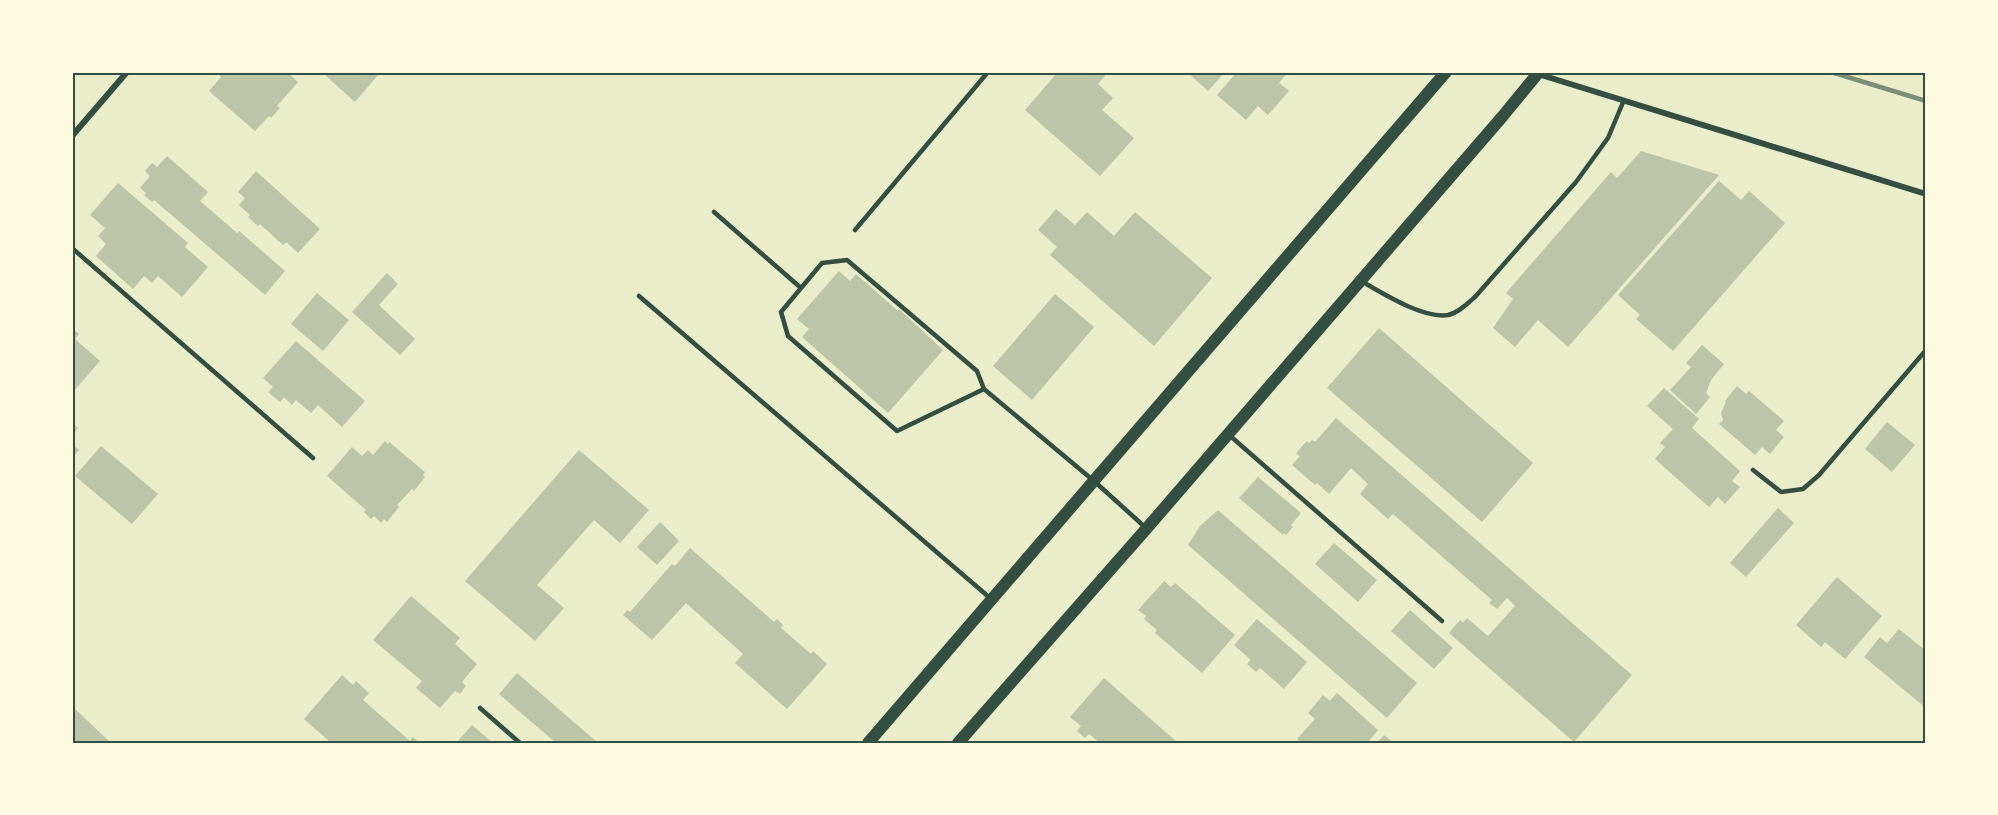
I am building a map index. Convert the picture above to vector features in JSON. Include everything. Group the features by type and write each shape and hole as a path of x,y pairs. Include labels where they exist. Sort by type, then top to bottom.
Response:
{"main road":[{"path":"868,743 1446,72"},
{"path":"958,743 1361,281 1538,73"}],"street":[{"path":"72,135 127,72"},
{"path":"1538,73 1926,194"}],"lane":[{"path":"855,230 988,72"},
{"path":"1361,281 1403,304 1434,314 1448,315 1463,308 1576,182 1608,138 1624,100"},
{"path":"714,212 801,288"},
{"path":"72,248 313,458"},
{"path":"984,389 897,431 788,336 781,312 822,263 847,260 977,371 984,389 1147,528"},
{"path":"639,296 992,600"},
{"path":"1753,470 1781,492 1803,489 1819,475 1926,350"},
{"path":"1228,434 1442,621"},
{"path":"480,708 520,743"}],"building":[{"path":"220,72 287,72 298,82 277,106 280,108 255,131 209,91 221,77 218,74"},
{"path":"330,72 375,72 378,75 355,102 326,76"},
{"path":"1058,72 1108,72 1098,84 1113,98 1102,110 1134,138 1100,176 1025,110"},
{"path":"1187,72 1225,72 1208,91"},
{"path":"1237,72 1288,72 1279,83 1289,91 1268,115 1258,106 1246,120 1217,95"},
{"path":"1641,151 1719,175 1568,347 1538,320 1515,347 1493,328 1513,299 1506,293 1611,172 1617,178"},
{"path":"167,156 208,192 200,201 285,271 265,295 154,200 152,202 144,195 146,193 140,188 150,176 145,171 152,163 157,167"},
{"path":"256,171 320,229 298,253 286,242 283,245 260,224 258,226 239,205 245,198 238,192"},
{"path":"1719,181 1741,200 1749,191 1785,223 1673,351 1636,319 1640,315 1618,295"},
{"path":"118,183 188,243 185,247 208,267 182,297 158,276 152,283 144,276 133,289 96,256 106,244 98,236 105,228 90,215"},
{"path":"1056,209 1075,225 1087,212 1114,236 1135,212 1212,278 1154,346 1050,255 1057,247 1038,230"},
{"path":"839,271 850,281 856,274 898,311 899,309 943,350 888,413 802,337 809,329 797,319"},
{"path":"387,273 398,284 379,305 415,339 400,355 352,312"},
{"path":"317,293 349,320 323,351 291,324"},
{"path":"1055,294 1094,327 1032,400 993,366"},
{"path":"72,328 79,334 75,339 100,361 72,393"},
{"path":"1379,328 1533,463 1482,522 1327,388"},
{"path":"296,341 365,401 342,427 318,405 311,413 296,400 292,405 284,397 280,402 268,392 273,387 263,378"},
{"path":"1702,345 1724,364 1711,380 1706,393 1710,397 1696,414 1670,390 1691,367 1686,363"},
{"path":"1737,386 1746,394 1749,391 1784,421 1776,430 1784,437 1770,454 1762,447 1755,455 1719,424 1723,420 1721,413 1725,401"},
{"path":"1664,388 1699,419 1692,428 1740,471 1732,481 1740,487 1725,504 1718,497 1709,507 1655,459 1665,447 1660,443 1673,429 1647,406"},
{"path":"1336,418 1632,675 1574,742 1449,633 1460,620 1463,623 1467,618 1488,636 1515,606 1507,598 1497,609 1489,603 1492,600 1393,514 1388,519 1360,494 1368,484 1351,468 1329,494 1292,465 1300,456 1296,453 1307,441 1315,442"},
{"path":"72,422 78,428 72,435"},
{"path":"1887,422 1915,445 1892,472 1865,449"},
{"path":"385,441 425,472 423,475 425,477 414,491 412,489 397,505 399,507 387,522 384,519 381,523 374,516 371,519 364,512 366,510 327,476 352,447 362,456 368,450 373,455"},
{"path":"72,444 79,450 72,458"},
{"path":"101,446 158,494 132,524 75,476"},
{"path":"579,450 649,510 620,543 594,520 537,585 564,608 535,641 465,581"},
{"path":"1258,477 1301,513 1286,535 1284,533 1283,535 1239,498"},
{"path":"1778,508 1794,523 1746,577 1730,563"},
{"path":"1218,510 1417,683 1387,718 1188,545 1200,526"},
{"path":"660,522 679,541 657,565 637,547"},
{"path":"1334,543 1377,580 1358,602 1315,564"},
{"path":"690,548 774,622 777,619 783,625 781,628 811,654 813,651 827,664 787,709 735,663 743,654 686,603 652,640 623,615 627,610 630,612 672,564 675,566"},
{"path":"1837,577 1882,616 1845,659 1825,642 1821,647 1796,625"},
{"path":"1164,581 1171,587 1175,583 1235,635 1202,673 1155,633 1157,630 1144,619 1146,616 1138,610"},
{"path":"411,596 460,638 455,644 477,664 462,682 466,686 460,694 455,691 440,708 416,688 422,681 373,640"},
{"path":"1410,610 1453,648 1434,669 1391,631"},
{"path":"1257,619 1307,662 1284,689 1260,668 1256,672 1247,664 1251,660 1234,645"},
{"path":"1899,629 1926,651 1926,708 1864,657 1880,637 1887,643"},
{"path":"517,673 598,743 556,743 499,694"},
{"path":"342,675 353,685 356,681 369,693 363,700 410,741 413,737 420,743 326,743 328,740 304,719"},
{"path":"1104,678 1178,743 1100,743 1089,734 1085,738 1077,731 1081,726 1070,717"},
{"path":"1337,693 1378,730 1367,743 1302,743 1297,739 1315,719 1308,713 1323,695 1330,701"},
{"path":"74,708 111,743 72,743 72,710"},
{"path":"472,725 493,743 456,743"},
{"path":"1384,735 1394,743 1377,743"}],"railway":[{"path":"1831,72 1926,101"}]}
